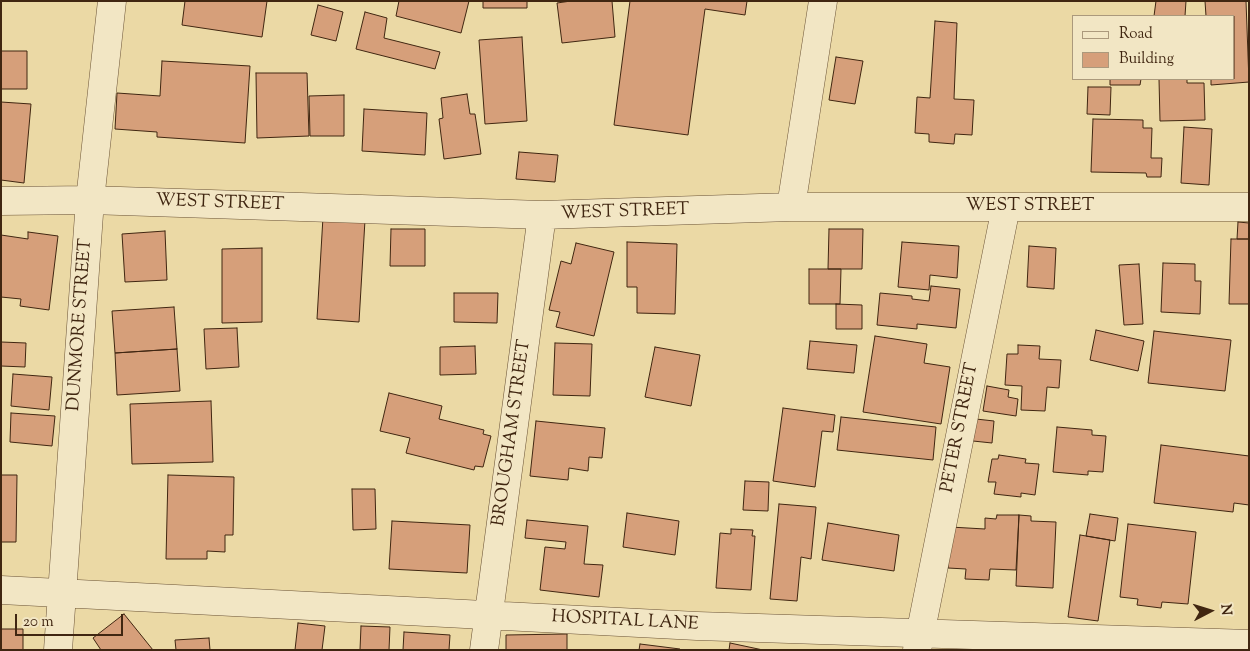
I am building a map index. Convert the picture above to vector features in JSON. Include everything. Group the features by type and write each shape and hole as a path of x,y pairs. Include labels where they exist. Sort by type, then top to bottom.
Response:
{"street":[{"name":"DUNMORE STREET","path":"58,650 90,200 112,1"},
{"path":"791,207 823,1"},
{"name":"WEST STREET","path":"1,201 90,200 542,215 791,207 1249,207"},
{"name":"PETER STREET","path":"918,642 1006,207"},
{"name":"BROUGHAM STREET","path":"484,650 542,215"},
{"name":"HOSPITAL LANE","path":"1,590 488,616 918,642 1249,644"}],"building":[{"path":"185,1 267,1 262,37 182,25"},
{"path":"399,1 469,1 461,33 396,16"},
{"path":"483,1 527,1 527,8 483,8"},
{"path":"612,1 615,37 562,43 557,3"},
{"path":"630,1 747,1 745,15 705,9 688,135 614,125"},
{"path":"1156,1 1186,1 1185,15 1154,15"},
{"path":"1205,1 1246,1 1249,82 1211,85 1211,80 1235,80 1235,15 1206,15"},
{"path":"318,5 343,12 336,41 311,35"},
{"path":"365,12 387,18 384,38 440,52 435,69 356,49"},
{"path":"935,21 957,23 954,99 974,100 972,135 955,134 954,144 929,142 929,134 915,133 917,97 930,98"},
{"path":"522,37 527,121 485,124 479,40"},
{"path":"1,51 27,51 27,89 1,89"},
{"path":"836,57 863,61 855,104 829,100"},
{"path":"162,61 250,66 245,143 157,137 157,132 115,129 117,93 160,96"},
{"path":"256,73 307,73 309,136 257,138"},
{"path":"1110,80 1141,80 1140,85 1110,85"},
{"path":"1159,80 1187,80 1187,83 1204,83 1205,120 1160,121"},
{"path":"1088,87 1111,87 1110,115 1087,114"},
{"path":"467,94 470,114 475,114 481,154 444,159 439,119 443,118 441,98"},
{"path":"344,95 344,136 310,136 309,96"},
{"path":"1,102 31,104 24,183 1,180"},
{"path":"364,109 427,113 425,155 362,151"},
{"path":"1093,119 1143,120 1143,128 1152,128 1151,158 1162,158 1161,177 1147,177 1146,173 1091,172"},
{"path":"1184,127 1212,129 1209,185 1181,183"},
{"path":"519,152 558,155 555,182 516,179"},
{"path":"323,217 365,220 359,322 317,319"},
{"path":"1238,222 1249,223 1249,239 1237,239"},
{"path":"391,229 425,229 425,266 390,266"},
{"path":"829,229 863,229 862,269 828,269"},
{"path":"165,231 167,280 125,282 122,234"},
{"path":"28,232 58,236 49,310 20,306 21,299 1,297 1,235 28,239"},
{"path":"1231,239 1249,239 1249,304 1229,304"},
{"path":"627,242 677,244 675,314 637,313 637,287 627,287"},
{"path":"902,242 959,246 957,278 930,275 929,290 898,287"},
{"path":"576,243 614,252 594,336 556,327 560,312 549,310 561,261 571,264"},
{"path":"1029,246 1056,248 1054,289 1027,287"},
{"path":"262,248 262,322 222,323 222,249"},
{"path":"1163,263 1195,264 1195,281 1201,281 1200,314 1161,312"},
{"path":"1139,264 1143,324 1124,325 1119,265"},
{"path":"809,269 841,269 840,304 809,304"},
{"path":"931,286 960,289 956,328 917,324 917,329 877,325 880,293 912,296 912,299 929,301"},
{"path":"454,293 498,293 497,323 454,322"},
{"path":"836,304 862,305 862,329 836,329"},
{"path":"174,307 177,349 115,353 112,311"},
{"path":"237,328 239,367 206,369 204,329"},
{"path":"1096,330 1144,341 1138,371 1090,360"},
{"path":"1154,331 1231,340 1225,391 1148,383"},
{"path":"875,336 927,344 924,363 950,367 941,424 863,412"},
{"path":"810,341 857,345 854,373 807,369"},
{"path":"1,342 26,343 25,367 1,366"},
{"path":"555,343 592,344 590,396 553,395"},
{"path":"1018,345 1040,346 1039,359 1061,360 1059,388 1047,387 1045,411 1021,410 1022,386 1005,385 1007,354 1018,354"},
{"path":"475,346 476,374 440,375 440,347"},
{"path":"655,347 700,355 691,406 645,397"},
{"path":"177,349 180,391 117,395 115,353"},
{"path":"13,374 52,377 49,410 11,406"},
{"path":"987,386 1009,390 1008,397 1018,399 1016,416 983,411"},
{"path":"389,393 442,406 439,419 484,430 483,434 491,436 483,467 475,466 474,470 406,453 410,438 380,431"},
{"path":"211,401 213,462 132,464 130,404"},
{"path":"783,408 835,415 833,432 822,431 815,487 773,481"},
{"path":"11,413 55,416 52,446 10,442"},
{"path":"841,417 936,427 933,460 837,450"},
{"path":"976,419 994,421 992,443 973,441"},
{"path":"536,421 605,428 602,458 589,457 588,471 569,468 568,480 530,476"},
{"path":"1057,427 1092,430 1092,435 1106,436 1103,472 1088,471 1088,475 1053,472"},
{"path":"1161,445 1249,456 1249,505 1234,503 1233,512 1154,503"},
{"path":"999,455 1026,459 1025,463 1039,464 1035,495 1021,493 1021,497 994,494 996,482 988,482 992,459 998,459"},
{"path":"1,475 17,475 16,542 1,542"},
{"path":"168,475 234,477 233,535 225,535 225,552 207,551 207,559 166,559"},
{"path":"745,481 769,482 768,511 743,510"},
{"path":"352,489 375,489 376,529 353,530"},
{"path":"779,504 816,507 811,559 801,557 797,601 770,599"},
{"path":"627,513 679,521 675,555 623,547"},
{"path":"1090,514 1118,518 1115,541 1086,536"},
{"path":"997,515 1019,515 1016,570 990,569 989,580 965,579 966,569 948,568 950,527 985,529 985,518 996,519"},
{"path":"1019,515 1031,516 1031,521 1056,522 1053,588 1016,586"},
{"path":"527,520 588,526 584,564 603,565 599,597 540,590 545,547 565,549 566,542 525,538"},
{"path":"392,521 470,525 467,573 389,569"},
{"path":"828,523 899,535 894,571 822,560"},
{"path":"1128,524 1196,532 1188,604 1162,602 1161,608 1137,605 1138,599 1120,597"},
{"path":"731,529 753,530 752,536 755,536 751,590 716,588 720,533 731,534"},
{"path":"1080,535 1110,540 1098,621 1068,617"},
{"path":"124,614 153,650 101,650 93,638"},
{"path":"298,623 325,626 322,650 295,650"},
{"path":"361,626 390,627 389,650 360,650"},
{"path":"1,629 23,629 23,650 1,650"},
{"path":"404,632 450,635 449,650 403,650"},
{"path":"567,634 567,650 506,650 506,635"},
{"path":"209,638 210,650 176,650 175,640"},
{"path":"730,643 763,650 729,650"},
{"path":"640,644 680,649 680,650 639,650"}]}
